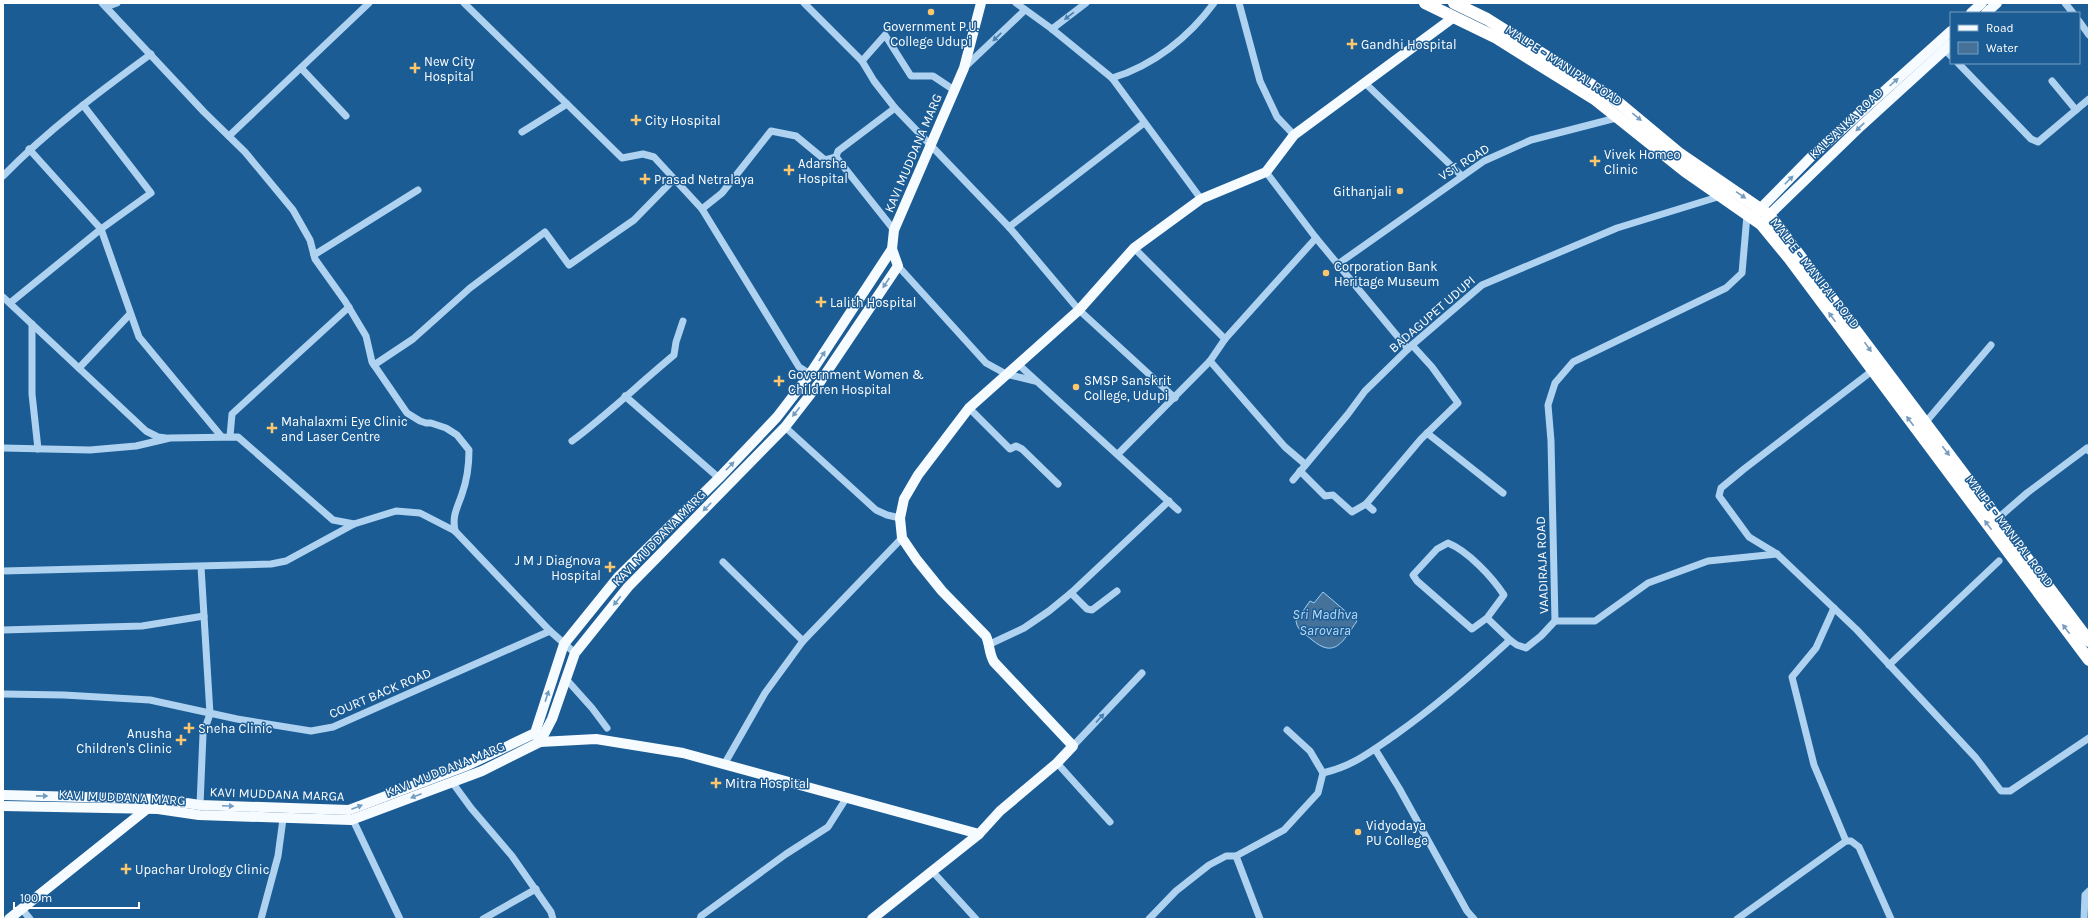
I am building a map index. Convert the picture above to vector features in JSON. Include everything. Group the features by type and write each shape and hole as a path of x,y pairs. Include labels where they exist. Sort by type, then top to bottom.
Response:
{"highway":[{"name":"MALPE - MANIPAL ROAD","path":"1425,3 1495,37 1564,79 1620,117 1685,171 1758,216 1872,371 2089,660"},
{"name":"MALPE - MANIPAL ROAD","path":"1461,4 1513,34 1614,99 1758,216 1925,423 2089,641"}],"main road":[{"path":"964,68 982,3"},
{"path":"1972,12 1982,3"},
{"path":"1987,12 1997,3"},
{"path":"872,919 979,834 1000,811 1057,763 1073,746 994,662 990,655 990,644 986,636 942,591 902,538 900,518 904,499 918,475 968,408 1079,310 1134,248 1201,199 1266,172 1294,135 1366,84 1454,17"},
{"path":"1758,216 1811,158 1950,32"},
{"name":"KALSANKA ROAD","path":"1758,216 1949,50"},
{"name":"KAVI MUDDANA MARG","path":"3,806 146,809 199,815 283,819 353,820 482,771 540,742 552,719 575,653 628,587 785,427 820,382 898,266 892,249 894,230 964,68"},
{"name":"KAVI MUDDANA MARG","path":"535,733 564,644 619,576 719,478 777,417 810,374 892,249"},
{"path":"535,733 540,742 596,739 683,753 725,763 979,834"},
{"name":"KAVI MUDDANA MARGA","path":"3,795 159,799 200,805 349,810 468,765 535,733"},
{"path":"9,919 159,799"}],"street":[{"path":"104,5 117,3"},
{"path":"229,136 369,3"},
{"path":"464,3 622,158 643,154 654,157 702,209 799,367 810,374"},
{"path":"804,3 862,61 874,81 896,108 1009,227 1079,310 1175,398"},
{"path":"1016,3 1052,29 1112,78 1201,199"},
{"path":"1052,29 1086,3"},
{"path":"1112,78 1133,72 1186,36 1199,23 1214,3"},
{"path":"1239,3 1260,82 1277,117 1294,135"},
{"path":"2065,3 2072,12"},
{"path":"104,5 204,112 245,152 293,210 310,240 314,255 366,336 374,365 407,413 420,421 426,423 431,422 446,428 456,435 469,450 469,468 462,494 453,518 454,531"},
{"path":"964,68 1025,10"},
{"path":"2080,22 2089,35"},
{"path":"862,61 886,35 911,76 933,76 954,90"},
{"path":"3,176 29,149 83,105 151,54"},
{"path":"1959,64 2031,139 2038,142 2089,99"},
{"path":"301,68 346,116"},
{"path":"2052,81 2076,110"},
{"path":"1366,84 1462,176"},
{"path":"522,132 567,104"},
{"path":"10,303 101,229 151,193 83,105"},
{"path":"836,158 838,151 896,108"},
{"name":"VST ROAD","path":"1338,264 1484,161 1531,140 1620,117"},
{"path":"1009,227 1144,123"},
{"path":"702,209 722,193 771,131 796,136 825,160 836,158"},
{"path":"29,149 101,229 139,337 221,436"},
{"path":"836,158 894,230"},
{"path":"1266,172 1316,238 1410,347 1432,367 1458,403 1427,433 1366,504 1352,512 1333,495 1325,496 1300,471"},
{"path":"374,365 413,339 470,288 546,232 569,265 634,220 674,179"},
{"path":"314,255 418,190"},
{"name":"BADAGUPET UDUPI","path":"1293,480 1348,414 1365,391 1410,347 1482,285 1617,228 1722,195"},
{"name":"VAADIRAJA ROAD","path":"1510,640 1517,645 1526,648 1541,636 1555,621 1551,441 1548,405 1554,383 1573,362 1726,288 1742,273 1758,216"},
{"path":"1118,454 1210,361 1225,339 1316,238"},
{"path":"1134,248 1225,339"},
{"path":"898,266 986,363 1006,374 1038,382"},
{"path":"3,297 146,431 158,437 170,438 221,436 238,437 333,520 354,524"},
{"path":"230,436 232,414 349,308"},
{"path":"79,368 130,314"},
{"path":"572,441 597,422 625,396 674,355 676,342 684,321"},
{"path":"32,324 32,394 38,449"},
{"path":"1925,423 1991,345"},
{"path":"1210,361 1284,447 1306,464"},
{"path":"1018,364 1178,510"},
{"path":"1872,371 1744,469 1719,492 1719,496 1749,537 1777,554 1834,608 1976,758 2001,791 2010,791 2089,738"},
{"path":"625,396 719,478"},
{"path":"968,408 1010,449 1016,446 1022,449 1058,484"},
{"path":"785,427 876,510 887,515 900,518"},
{"path":"1427,433 1503,493"},
{"path":"3,448 90,450 136,446 170,438"},
{"path":"1997,519 2027,493 2087,448 2089,451"},
{"path":"990,644 1024,628 1071,593 1169,501"},
{"path":"1366,504 1373,510"},
{"path":"3,571 271,564 286,561 354,524 396,511 420,513 454,531 550,631 575,653"},
{"path":"725,763 765,694 803,641 902,538"},
{"path":"1448,543 1456,546 1494,580 1504,595 1487,618 1472,629 1417,581 1413,575 1437,549 1448,543"},
{"path":"1555,621 1594,621 1648,583 1708,561 1777,554"},
{"path":"1889,665 1999,561"},
{"path":"723,562 803,641"},
{"path":"200,567 210,714 202,734 200,805"},
{"path":"1071,593 1087,609 1092,610 1117,591"},
{"path":"1834,608 1816,648 1792,677 1814,765 1846,841"},
{"path":"3,630 142,626 204,616"},
{"path":"1323,773 1340,769 1375,749 1461,685 1510,640 1487,618"},
{"name":"COURT BACK ROAD","path":"3,694 64,695 150,700 210,714 310,732 333,727 550,631"},
{"path":"1073,746 1142,673"},
{"path":"566,679 592,708 606,728"},
{"path":"1149,919 1176,891 1209,865 1226,856 1236,856 1284,830 1318,794 1323,773 1310,751 1287,730"},
{"path":"1375,749 1399,788 1467,911 1474,919"},
{"path":"1057,763 1110,822"},
{"path":"452,782 471,808 512,856 551,912 553,919"},
{"path":"700,919 701,916 786,854 828,827 847,797"},
{"path":"261,919 278,856 283,819"},
{"path":"353,820 400,919"},
{"path":"1737,919 1846,841 1859,847 1891,919"},
{"path":"1236,856 1260,919"},
{"path":"932,872 976,919"},
{"path":"483,919 536,889"},
{"path":"2084,919 2085,895 2089,892"},
{"path":"22,909 30,919"}],"water":[{"name":"Sri Madhva Sarovara","path":"1323,592 1357,621 1343,641 1332,648 1326,648 1319,645 1303,633 1299,629 1296,621 1310,601 1314,603"}],"place":[{"name":"Government P.U. College Udupi","path":"931,12"},
{"name":"Gandhi Hospital","path":"1352,44"},
{"name":"New City Hospital","path":"415,68"},
{"name":"City Hospital","path":"636,120"},
{"name":"Vivek Homeo Clinic","path":"1595,161"},
{"name":"Adarsha Hospital","path":"789,170"},
{"name":"Prasad Netralaya","path":"645,179"},
{"name":"Githanjali","path":"1400,191"},
{"name":"Corporation Bank Heritage Museum","path":"1326,273"},
{"name":"Lalith Hospital","path":"821,302"},
{"name":"Government Women & Children Hospital","path":"779,381"},
{"name":"SMSP Sanskrit College, Udupi","path":"1076,387"},
{"name":"Mahalaxmi Eye Clinic and Laser Centre","path":"272,428"},
{"name":"J M J Diagnova Hospital","path":"610,567"},
{"name":"Sneha Clinic","path":"189,728"},
{"name":"Anusha Children's Clinic","path":"181,740"},
{"name":"Mitra Hospital","path":"716,783"},
{"name":"Vidyodaya PU College","path":"1358,832"},
{"name":"Upachar Urology Clinic","path":"126,869"}]}
